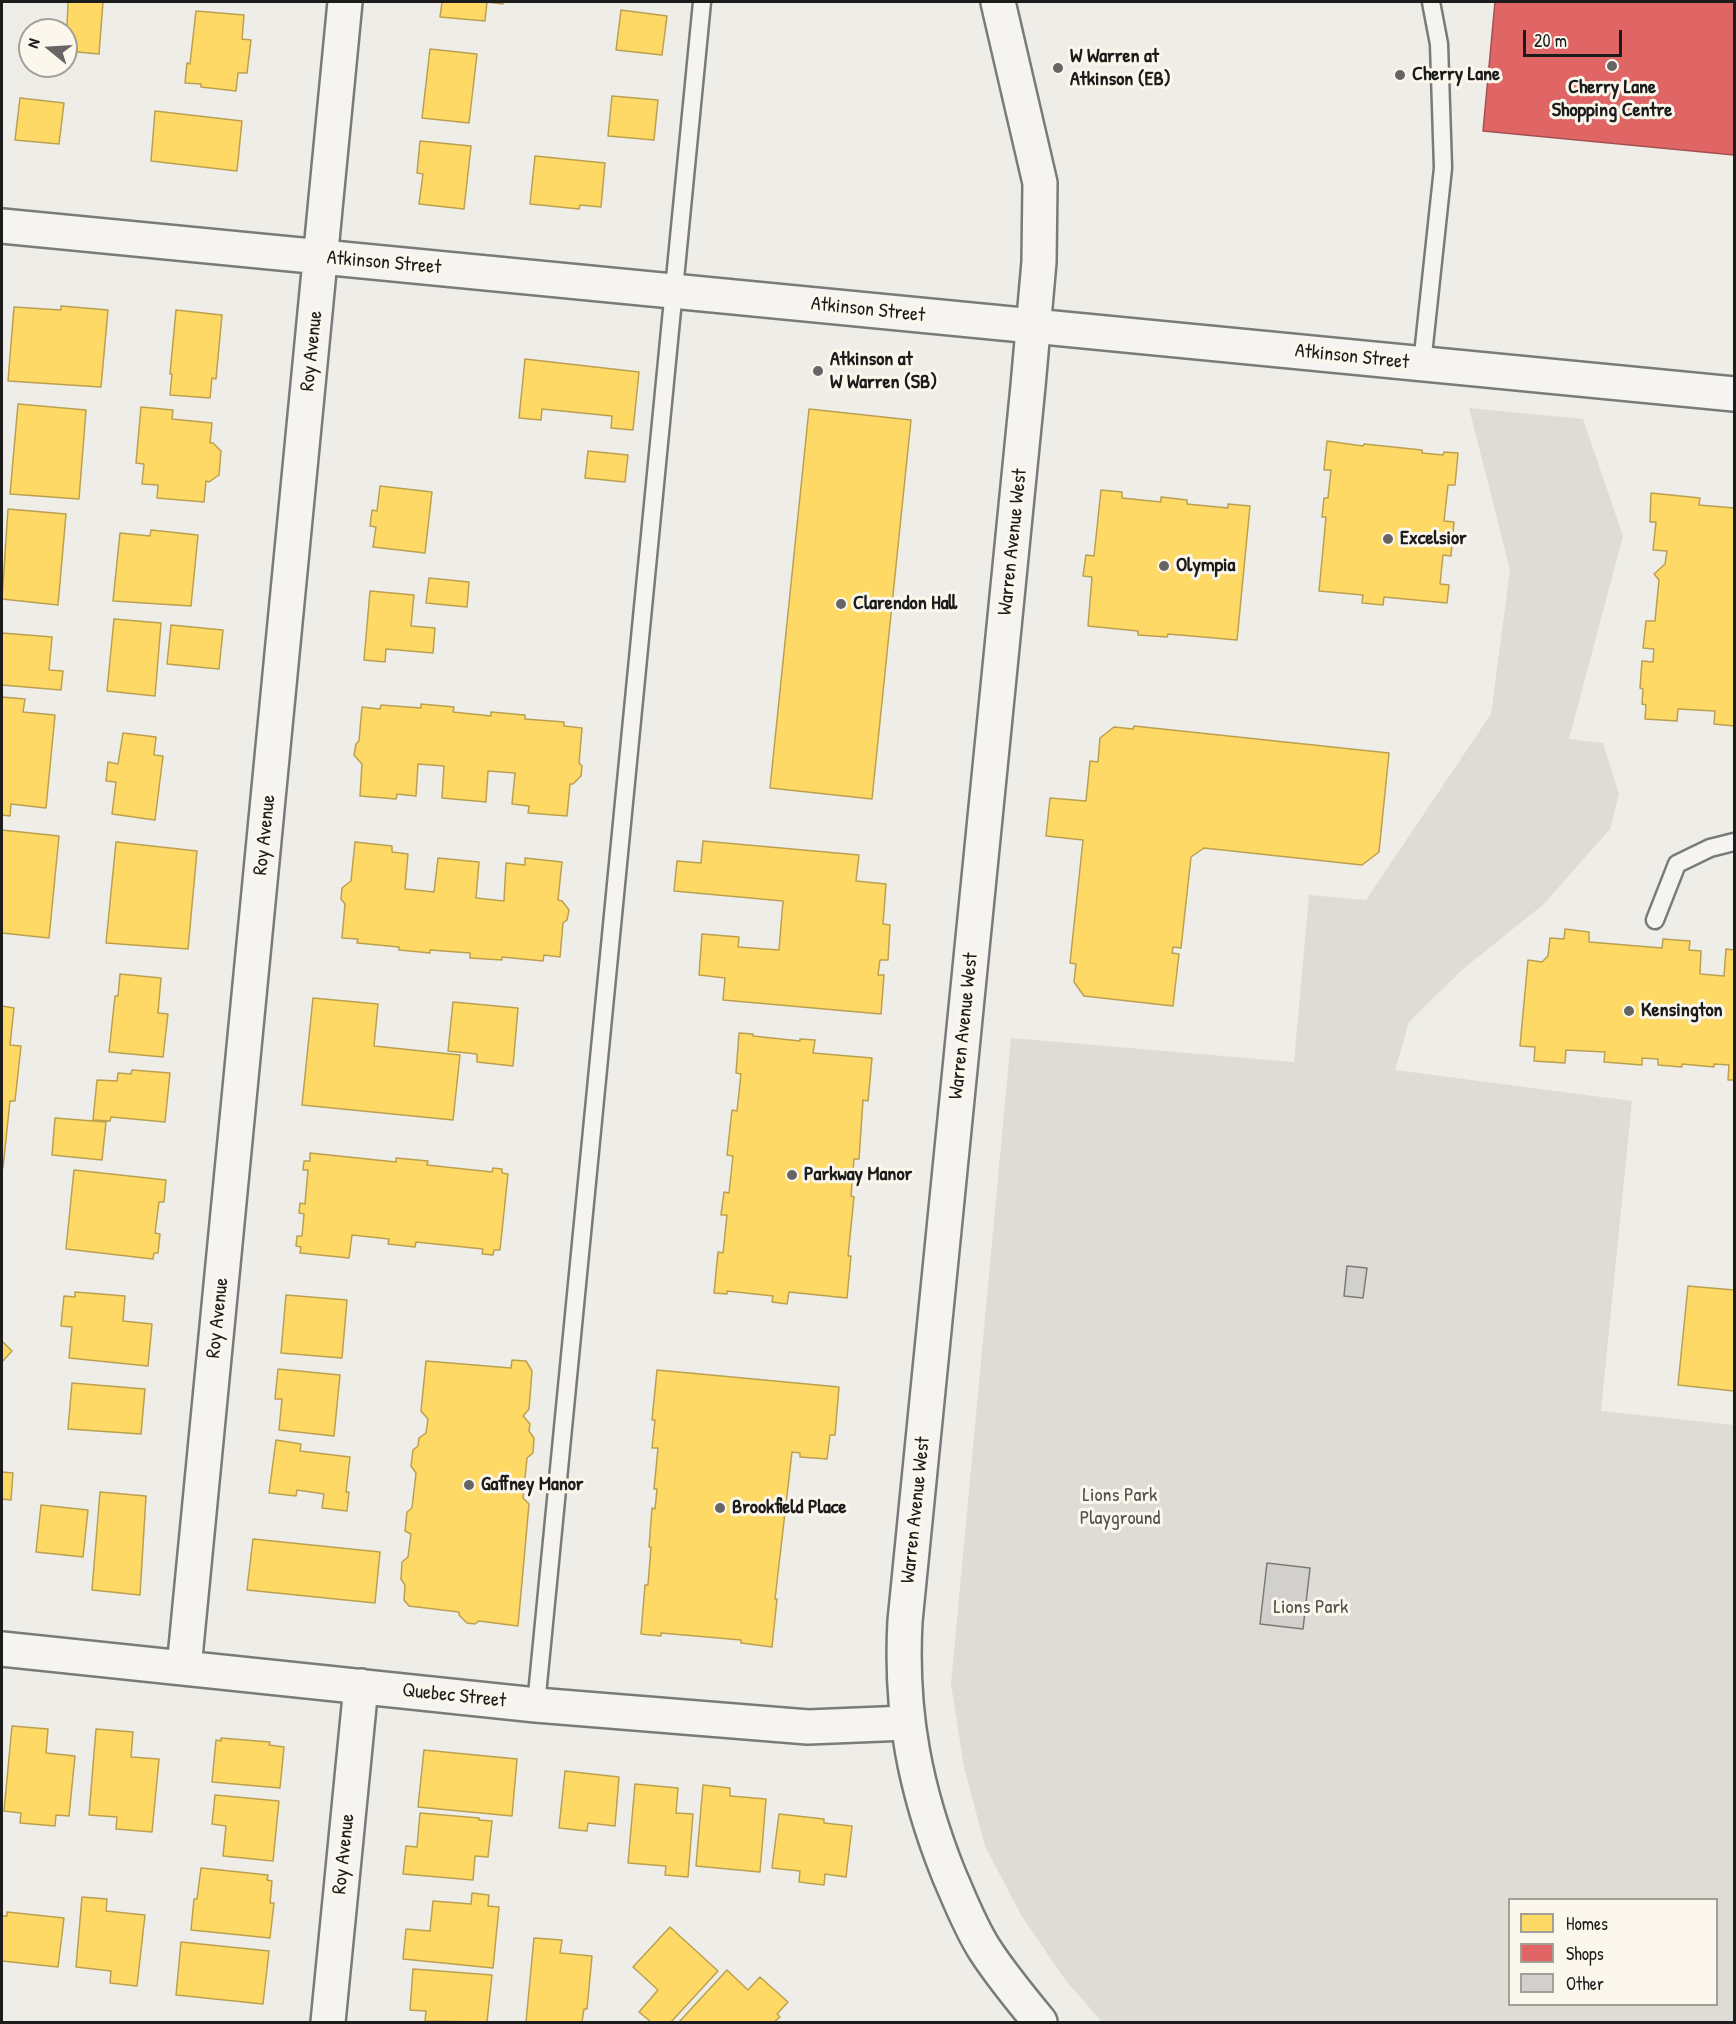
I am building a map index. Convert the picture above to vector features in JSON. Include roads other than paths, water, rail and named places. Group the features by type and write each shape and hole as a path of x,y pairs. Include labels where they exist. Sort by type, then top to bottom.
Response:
{"street":[{"name":"Roy Avenue","path":"184,1668 345,2"},
{"name":"Warren Avenue West","path":"999,2 1040,183 1039,262 905,1621 903,1664 907,1723 917,1782 942,1857 984,1950 1040,2022"},
{"name":"Atkinson Street","path":"2,226 1734,394"},
{"name":"Quebec Street","path":"2,1650 536,1705 807,1727 907,1723"},
{"name":"Roy Avenue","path":"328,2022 361,1686"}],"lane":[{"path":"536,1705 702,2"},
{"path":"1422,364 1443,168 1439,44 1431,2"},
{"path":"1655,920 1677,864 1710,848 1734,842"}],"place":[{"name":"Cherry Lane Shopping Centre","path":"1612,66"},
{"name":"W Warren at Atkinson (EB)","path":"1058,68"},
{"name":"Cherry Lane","path":"1400,75"},
{"name":"Atkinson at W Warren (SB)","path":"818,371"},
{"name":"Excelsior","path":"1388,539"},
{"name":"Olympia","path":"1164,566"},
{"name":"Clarendon Hall","path":"841,604"},
{"name":"Kensington","path":"1629,1011"},
{"name":"Parkway Manor","path":"792,1175"},
{"name":"Gaffney Manor","path":"469,1485"},
{"name":"Brookfield Place","path":"720,1508"}],"park label":[{"name":"Lions Park Playground","path":"1120,1508"},
{"name":"Lions Park","path":"1311,1608"}]}
